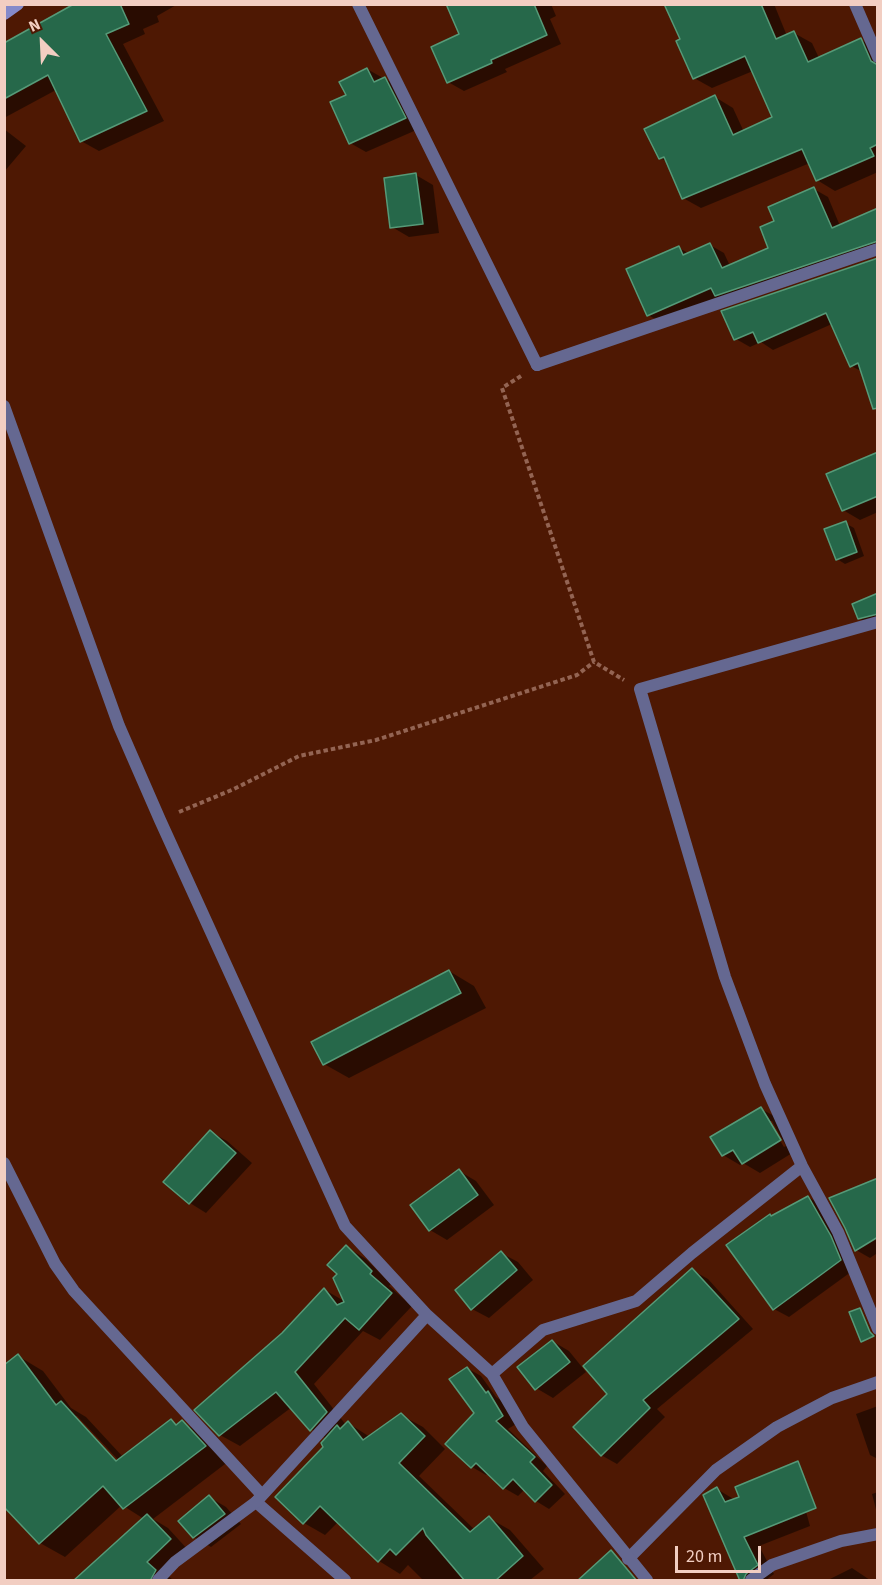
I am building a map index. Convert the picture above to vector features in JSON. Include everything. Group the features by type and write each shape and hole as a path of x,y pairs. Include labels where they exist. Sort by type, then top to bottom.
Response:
{"street":[{"path":"4,14 18,4"},
{"path":"358,4 537,365 878,249"},
{"path":"855,4 878,57"},
{"path":"4,406 120,726 160,820 345,1226 427,1315 492,1374 523,1427 647,1581"},
{"path":"878,622 640,689 725,977 765,1084 802,1166 838,1232 878,1329"},
{"path":"4,1163 55,1264 74,1291 259,1499 345,1581"},
{"path":"492,1374 543,1330 636,1301 692,1253 802,1166"},
{"path":"158,1581 176,1562 259,1499 427,1315"},
{"path":"628,1559 716,1470 777,1427 832,1398 878,1382"},
{"path":"752,1581 772,1565 841,1541 878,1534"}],"path":[{"path":"537,365 502,388 594,662 640,689"},
{"path":"160,820 234,789 299,756 387,736 577,675 594,662"}],"building":[{"path":"74,4 120,4 129,24 106,34 147,111 80,142 48,75 4,99 4,43"},
{"path":"446,4 534,4 547,35 447,83 431,47 459,34"},
{"path":"664,4 761,4 776,39 794,31 808,62 861,38 871,61 878,65 878,144 870,148 874,156 816,181 802,149 682,199 664,157 659,159 644,129 715,95 733,135 772,117 745,56 693,79 676,41 680,39"},
{"path":"367,68 374,82 385,77 406,118 349,144 330,102 346,95 339,82"},
{"path":"416,173 423,224 390,228 384,178"},
{"path":"814,187 832,228 878,208 878,241 715,296 711,288 647,316 626,269 679,246 683,255 710,243 722,268 768,248 760,227 774,221 768,207"},
{"path":"878,258 878,408 873,409 858,363 850,367 826,313 758,343 753,332 734,340 721,311"},
{"path":"878,452 878,496 842,511 826,474"},
{"path":"846,521 857,552 836,560 824,529"},
{"path":"878,593 878,614 858,619 852,604"},
{"path":"449,970 461,993 323,1065 311,1042"},
{"path":"761,1107 781,1140 742,1164 733,1150 722,1156 710,1137"},
{"path":"210,1130 236,1153 189,1204 163,1182"},
{"path":"459,1169 478,1195 429,1231 410,1205"},
{"path":"878,1178 878,1237 855,1251 829,1198"},
{"path":"808,1196 831,1236 841,1260 773,1310 726,1245 770,1214 771,1216"},
{"path":"346,1245 372,1271 370,1274 392,1293 359,1330 345,1318 295,1372 327,1412 310,1431 276,1392 219,1436 194,1410 282,1333 324,1288 337,1305 344,1302 333,1278 337,1274 327,1265"},
{"path":"501,1251 517,1270 471,1310 455,1290"},
{"path":"692,1268 739,1319 643,1400 650,1408 601,1456 573,1427 607,1394 583,1366"},
{"path":"860,1308 874,1336 861,1342 849,1312"},
{"path":"552,1340 570,1362 535,1390 517,1367"},
{"path":"18,1354 56,1405 61,1401 116,1461 171,1419 176,1425 182,1420 206,1446 123,1509 103,1486 39,1544 4,1507 4,1365"},
{"path":"467,1367 486,1393 488,1391 503,1416 496,1421 535,1457 530,1462 552,1485 535,1502 513,1479 503,1489 476,1463 471,1468 445,1444 474,1413 449,1379"},
{"path":"401,1413 425,1436 399,1463 470,1532 489,1516 523,1556 495,1581 465,1581 426,1535 423,1528 396,1555 390,1549 378,1562 320,1506 303,1524 275,1497 323,1447 321,1443 337,1425 340,1429 348,1421 363,1440"},
{"path":"798,1461 816,1508 744,1537 758,1565 746,1574 743,1581 740,1581 703,1495 717,1487 725,1502 739,1497 735,1487"},
{"path":"209,1495 225,1514 193,1538 178,1521"},
{"path":"147,1514 171,1539 147,1562 156,1570 150,1581 73,1581"},
{"path":"611,1550 637,1581 577,1581"}]}
